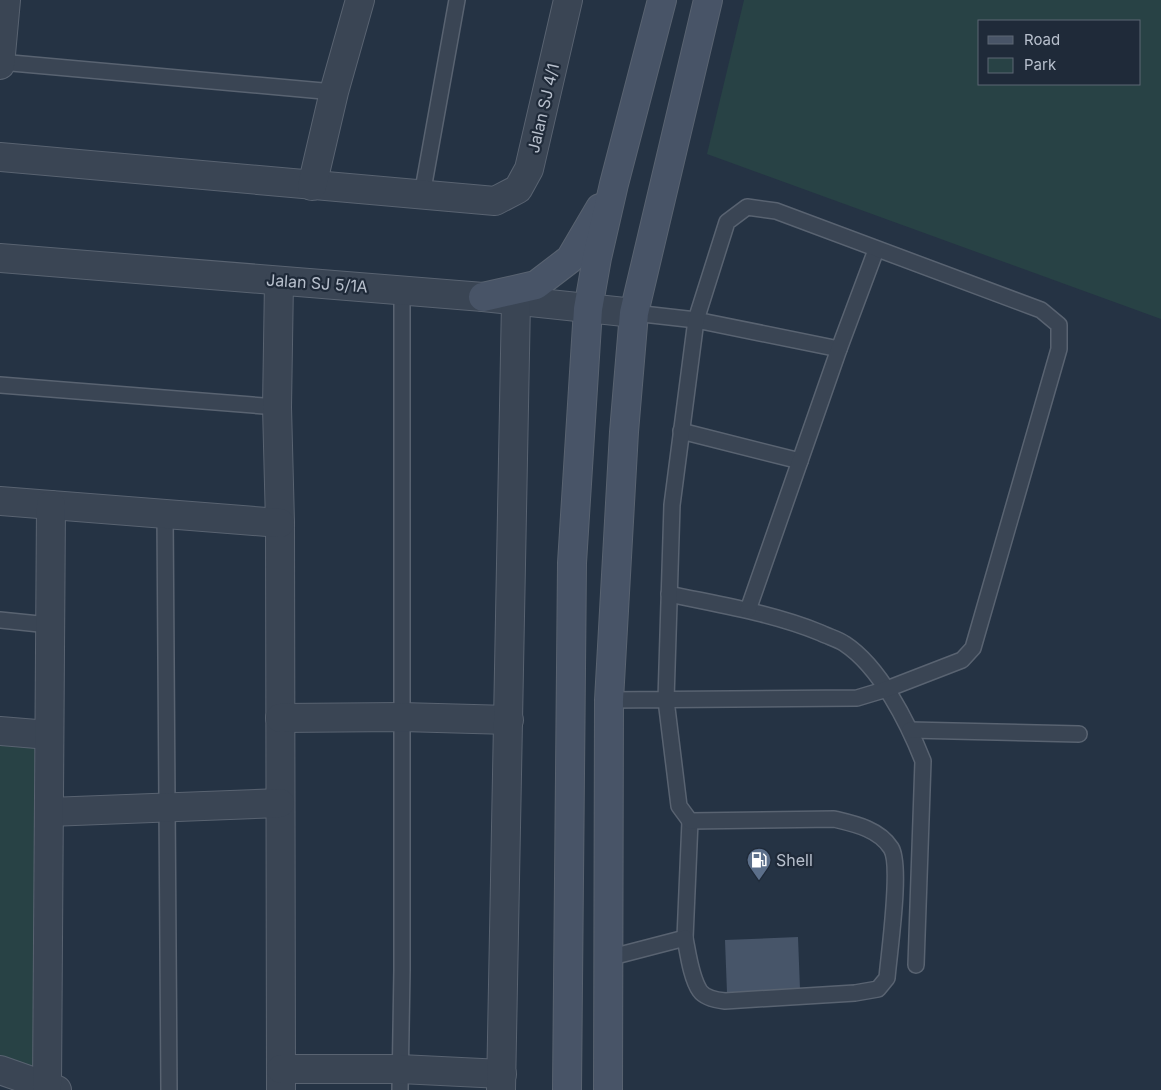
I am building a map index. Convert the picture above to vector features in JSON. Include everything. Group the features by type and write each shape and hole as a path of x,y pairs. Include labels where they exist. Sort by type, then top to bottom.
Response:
{"street":[{"path":"0,63 6,0"},
{"path":"312,186 334,92 360,0"},
{"name":"Jalan SJ 4/1","path":"422,195 496,201 518,189 529,169 568,0"},
{"path":"567,1090 572,563 588,308 614,184 662,0"},
{"path":"608,1090 609,700 624,432 634,313 708,0"},
{"path":"0,157 422,195"},
{"path":"483,297 536,285 570,259 614,184"},
{"name":"Jalan SJ 5/1A","path":"0,258 483,297 634,313"},
{"path":"279,280 277,407 280,523 281,1080 400,1079 501,1082 516,301"},
{"path":"0,501 280,523"},
{"path":"0,1070 52,1088 49,812 51,505"},
{"path":"280,718 402,717 509,720"},
{"path":"0,731 49,735"},
{"path":"49,812 280,803"}],"lane":[{"path":"422,195 457,0"},
{"path":"0,63 334,92"},
{"path":"609,700 666,700 857,698 887,689 962,660 973,648 1059,349 1059,326 1041,310 776,212 748,207 727,222 696,320 672,505 666,700 679,806 690,821 686,938 689,962 700,992 712,999 725,1001 846,994 878,989 887,978 896,878 892,850 883,838 857,824 834,819 690,821"},
{"path":"748,610 839,349 876,250"},
{"path":"400,1079 402,960 402,290"},
{"path":"634,313 696,320 839,349"},
{"path":"0,385 277,407"},
{"path":"681,431 800,461"},
{"path":"165,514 169,1090"},
{"path":"669,594 748,610 808,628 845,644 867,664 887,689 910,730 923,761 916,965"},
{"path":"0,620 50,625"},
{"path":"910,730 1079,734"},
{"path":"608,958 686,938"}],"green space":[{"path":"744,0 1161,0 1161,319 707,154"},
{"path":"0,734 46,738 43,1081 0,1067"}],"building":[{"path":"798,937 800,990 727,993 725,940"}],"place":[{"name":"Shell","path":"759,881"}]}
